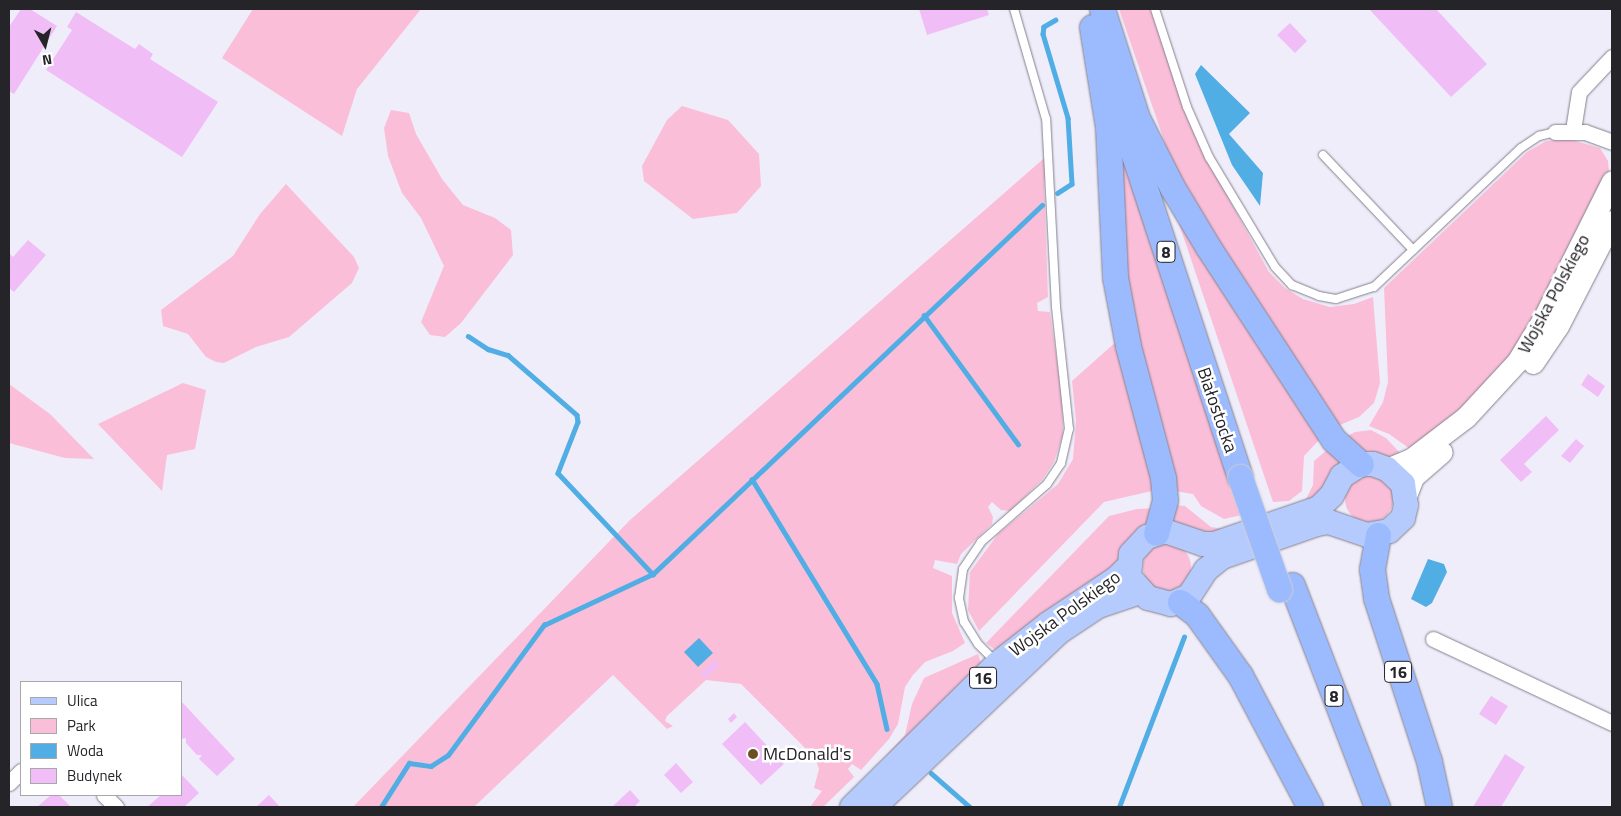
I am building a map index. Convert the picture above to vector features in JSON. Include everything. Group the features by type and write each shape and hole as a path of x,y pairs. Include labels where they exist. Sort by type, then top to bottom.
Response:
{"highway":[{"name":"Białostocka","path":"1093,15 1137,118 1246,476"},
{"name":"Białostocka","path":"1093,15 1246,476 1362,807"},
{"path":"1093,15 1108,127 1119,301 1163,478 1165,500 1156,533"},
{"path":"1137,118 1172,187 1208,248 1334,440 1361,464"},
{"name":"16","path":"1378,535 1372,569 1376,598 1429,761 1439,807"},
{"name":"Białostocka","path":"1286,587 1377,807"},
{"path":"1180,602 1198,615 1240,675 1310,807"}],"main road":[{"name":"Wojska Polskiego","path":"1387,468 1411,459 1466,417 1518,362 1543,319 1612,182"},
{"name":"Wojska Polskiego","path":"1407,492 1413,478 1502,401 1526,373 1558,326 1612,221"},
{"path":"1128,567 1129,578 1140,592 1158,603 1180,602 1195,590 1206,570 1222,557 1313,518 1327,501 1342,476 1361,464 1373,464 1387,468 1400,480 1407,492 1403,518 1389,531 1378,535 1367,535 1313,518 1214,544 1193,541 1174,533 1156,533"},
{"name":"16","path":"1128,567 1138,544 1156,533"},
{"name":"Wojska Polskiego","path":"874,807 1048,624 1117,578 1128,567"},
{"name":"Wojska Polskiego","path":"852,807 1004,671 1098,606 1140,592"}],"street":[{"path":"1573,130 1579,92 1612,57"},
{"path":"1555,132 1573,130 1612,142"},
{"path":"1433,639 1612,723"},
{"path":"9,783 20,773"},
{"path":"105,796 116,807"}],"lane":[{"path":"1004,671 978,644 964,622 959,598 963,569 981,542 1047,484 1062,464 1069,429 1055,299 1046,120 1014,9"},
{"path":"1155,9 1187,107 1206,150 1275,267 1292,285 1306,292 1336,299 1354,295 1387,277 1521,148 1539,136 1555,132"},
{"path":"1323,155 1413,250"}],"green space":[{"path":"253,9 421,9 357,89 342,136 222,58"},
{"path":"1119,9 1150,9 1199,144 1269,272 1285,288 1303,299 1330,307 1354,304 1373,297 1380,383 1374,403 1359,417 1335,427 1240,279 1170,158"},
{"path":"682,106 728,120 759,154 761,186 737,213 693,219 644,181 642,166 667,120"},
{"path":"391,110 409,113 416,134 442,179 463,205 495,218 511,230 513,255 461,323 445,337 430,335 421,322 444,266 421,218 402,193 388,156 384,128"},
{"path":"1119,124 1242,515 1224,519 1201,506 1193,494 1174,491 1133,324 1124,254"},
{"path":"1572,140 1600,148 1608,161 1609,172 1539,315 1499,376 1413,451 1389,434 1369,426 1383,402 1388,382 1384,288 1527,152 1546,141"},
{"path":"1050,153 1044,182 1048,297 1037,303 1038,311 1050,312 1062,396 1063,435 1054,462 1042,480 1010,511 1001,510 992,502 988,507 993,517 992,524 961,554 957,564 935,560 933,568 952,576 952,613 965,643 953,651 925,662 913,675 905,687 898,724 889,739 861,770 852,764 848,769 854,777 823,807 810,807 822,791 814,788 819,769 815,758 741,684 706,680 667,716 665,721 673,726 667,729 613,675 474,807 353,807 630,520"},
{"path":"286,184 354,257 359,268 352,283 289,337 256,347 224,363 216,362 206,357 188,334 163,326 161,310 233,256 260,214"},
{"path":"1172,203 1322,437 1304,456 1302,491 1289,501 1273,502"},
{"path":"1118,340 1156,490 1104,502 979,631 968,610 970,572 998,534 1058,484 1073,459 1076,421 1072,381"},
{"path":"183,383 206,390 195,449 167,455 162,491 98,424"},
{"path":"9,384 50,414 94,459 65,458 9,443"},
{"path":"1371,430 1386,438 1403,456 1390,457 1355,451 1342,439 1355,432"},
{"path":"1328,449 1344,463 1315,501 1302,507 1313,485 1314,461"},
{"path":"1364,475 1374,475 1386,482 1393,494 1393,504 1386,516 1374,523 1364,523 1356,519 1349,512 1345,504 1345,494 1349,486 1356,479"},
{"path":"1174,505 1185,506 1211,527 1236,531 1211,537 1169,524"},
{"path":"1158,508 1114,572 1007,649 994,649 986,643 1109,516 1137,509"},
{"path":"1167,543 1176,545 1184,550 1189,558 1191,567 1189,576 1184,584 1176,589 1167,591 1158,589 1150,584 1145,576 1143,567 1145,558 1150,550 1158,545"},
{"path":"978,654 981,663 866,778 905,735 912,704 924,678"}],"water":[{"path":"1201,65 1250,113 1229,134 1263,173 1260,206 1232,165 1195,74"},
{"path":"1428,559 1444,564 1447,572 1432,603 1426,607 1411,599"},
{"path":"699,638 713,653 698,667 684,652"}],"building":[{"path":"21,9 30,9 57,26 14,94 9,91 9,27"},
{"path":"919,9 987,9 989,15 927,35"},
{"path":"1369,9 1436,9 1487,64 1451,97"},
{"path":"76,12 135,49 139,44 153,54 150,59 218,102 182,157 46,70 72,30 67,27"},
{"path":"1290,23 1307,41 1295,53 1277,35"},
{"path":"28,240 46,255 14,292 9,288 9,253 13,257"},
{"path":"1588,374 1605,386 1598,397 1581,385"},
{"path":"1546,416 1559,430 1524,464 1532,472 1521,482 1500,460"},
{"path":"1576,439 1584,446 1570,463 1561,456"},
{"path":"715,660 719,665 705,678 701,673"},
{"path":"1491,696 1508,706 1496,725 1479,714"},
{"path":"182,702 235,759 217,776 199,759 202,755 197,755 186,743 186,738 182,739"},
{"path":"734,713 737,717 731,723 728,719"},
{"name":"McDonald's","path":"745,722 784,764 761,785 722,744"},
{"path":"1505,754 1525,767 1501,807 1473,807"},
{"path":"676,763 693,782 681,793 664,775"},
{"path":"182,775 199,793 184,807 147,807 160,796 182,796"},
{"path":"630,790 640,801 634,807 612,807"},
{"path":"269,795 280,807 256,807"},
{"path":"50,796 60,796 71,807 37,807"}],"waterway":[{"path":"1056,20 1044,27 1043,34 1068,118 1072,184 1058,193"},
{"path":"381,807 409,763 431,766 448,755 544,625 653,574 1042,205"},
{"path":"924,315 1018,444"},
{"path":"468,336 488,349 508,355 577,415 578,422 558,473 653,574"},
{"path":"752,479 877,684 887,729"},
{"path":"1119,807 1184,637"},
{"path":"931,773 970,807"}],"place":[{"name":"McDonald's","path":"753,754"}]}
